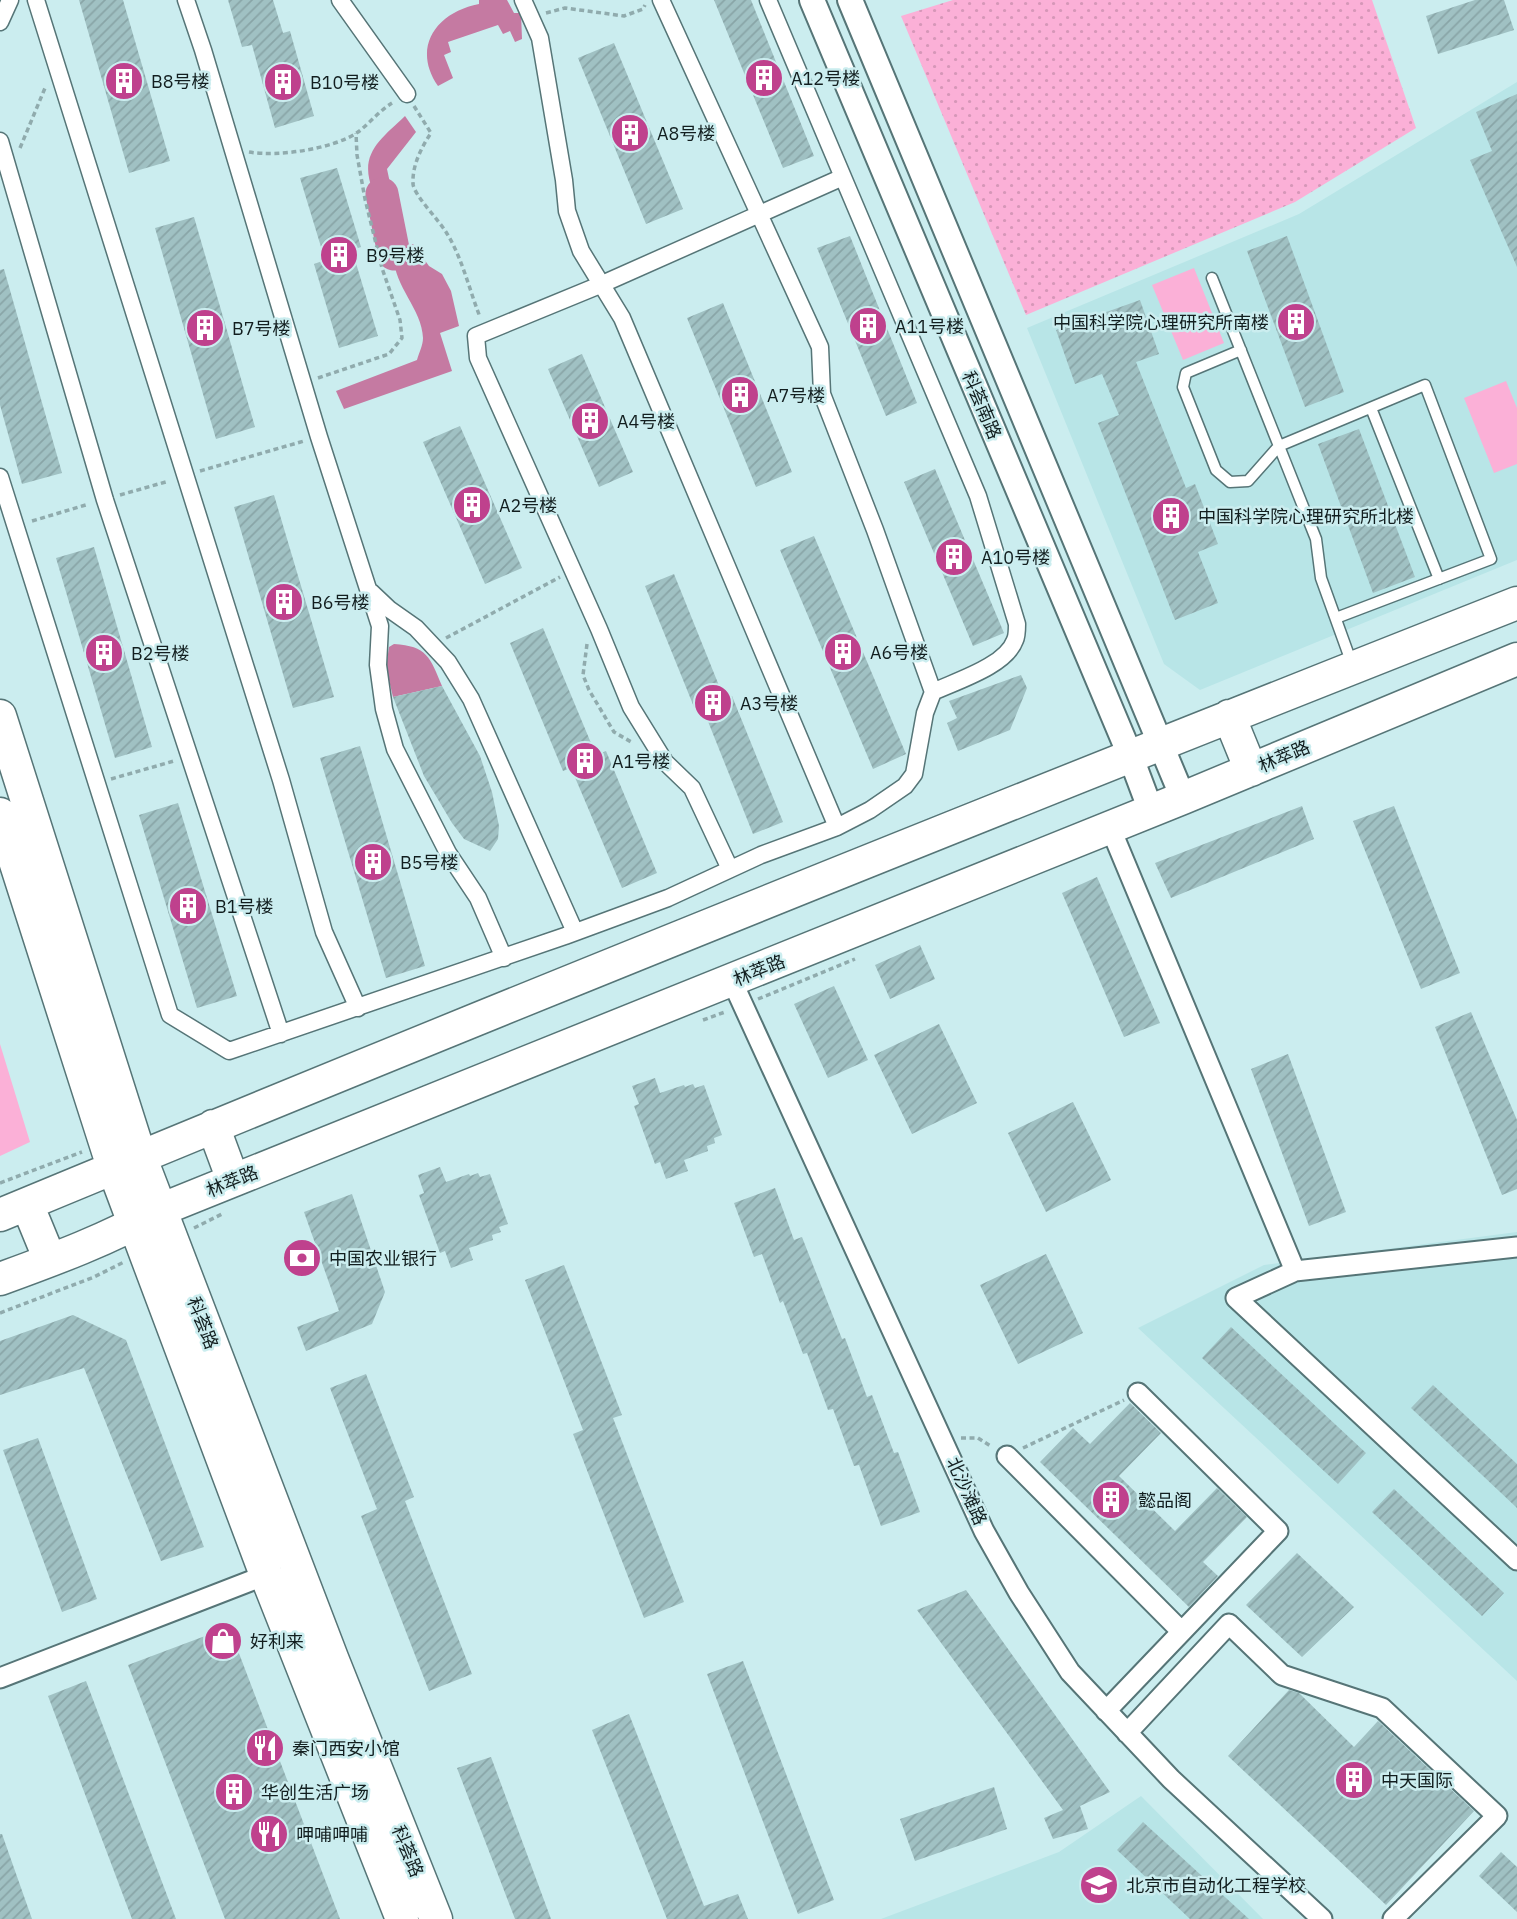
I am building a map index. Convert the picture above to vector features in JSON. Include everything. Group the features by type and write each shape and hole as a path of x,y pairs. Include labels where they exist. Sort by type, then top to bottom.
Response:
{"main road":[{"path":"50,1260 14,1210 213,1126 1130,755 1517,603"},
{"name":"林萃路","path":"0,1279 233,1181 1183,798 1517,659"},
{"name":"科荟路","path":"0,716 127,1162"},
{"path":"1229,716 1251,770"},
{"name":"科荟路","path":"0,814 147,1217 266,1575 402,1919"},
{"path":"213,1126 233,1181"},
{"name":"科荟路","path":"147,1217 436,1919"}],"street":[{"path":"0,22 10,0"},
{"path":"36,0 281,780 324,932 358,1008"},
{"path":"186,0 204,50 303,383 380,626 378,665 384,709 395,749 448,853 478,898 504,958"},
{"path":"340,0 407,94"},
{"path":"523,0 543,50 567,211 581,251 622,318 837,827"},
{"path":"0,477 170,1016 229,1051 504,958 668,898 761,855 837,827 870,810 905,786 914,774 925,713 933,692 875,530 822,394 820,347 661,0"},
{"path":"768,0 978,496 1017,624 1016,639 1009,651 994,664 933,692"},
{"name":"科荟南路","path":"812,0 1130,755 1151,811"},
{"name":"科荟南路","path":"850,0 1183,798"},
{"path":"0,141 105,500 281,1034"},
{"path":"730,869 692,788 665,762 631,707 478,358 476,336 600,285 843,177"},
{"path":"370,591 389,610 416,628 448,662 471,699 575,932"},
{"path":"1110,827 1295,1271"},
{"name":"北沙滩路","path":"732,981 984,1531 1019,1593 1070,1672 1127,1734 1171,1779 1322,1919"},
{"path":"1517,1247 1295,1271 1236,1298 1517,1560"},
{"path":"1106,1711 1278,1531 1138,1393"},
{"path":"1007,1456 1181,1631"},
{"path":"0,1678 266,1575"},
{"path":"1127,1734 1230,1624 1282,1675 1382,1708 1497,1816 1393,1919"}],"lane":[{"path":"1212,278 1316,540 1321,578 1353,667"},
{"path":"1241,350 1186,373 1183,387 1216,470 1230,482 1248,481 1279,446 1425,385 1491,559 1336,618"},
{"path":"1371,408 1439,579"}],"path":[{"path":"530,16 565,8 624,16 643,9 647,0"},
{"path":"10,173 55,63"},
{"path":"233,148 261,154 328,145 356,133 383,109 407,94 430,133 419,152 413,183 416,195 448,234 461,262 485,332"},
{"path":"303,383 389,354 402,338 400,320 382,268 365,199 356,133"},
{"path":"432,646 573,570"},
{"path":"97,783 190,756"},
{"path":"943,1439 978,1438 1007,1456 1138,1393"}],"shaded area":[{"path":"479,0 507,0 514,13 521,13 522,39 515,42 510,31 503,34 498,25 448,42 451,52 444,55 453,78 438,86 430,72 427,58 433,33 440,23 451,15 479,4"},
{"path":"953,0 1372,0 1416,128 1295,202 1026,315 901,16"},
{"path":"1517,82 1517,560 1200,690 1164,664 1027,328 1299,214"},
{"path":"405,116 416,132 387,169 389,192 382,194 373,191 368,167 370,157 380,141"},
{"path":"413,244 429,266 442,274 451,291 459,326 440,333 452,371 344,409 336,391 417,360 423,341 421,327 398,276 394,254"},
{"path":"1194,268 1224,343 1183,360 1152,285"},
{"path":"1506,381 1517,408 1517,464 1494,473 1464,398"},
{"path":"394,644 414,647 426,655 442,686 393,697 386,668 389,647"},
{"path":"0,1044 30,1142 0,1156"},
{"path":"1517,1232 1517,1681 1138,1328 1264,1265"},
{"name":"北京市自动化工程学校","path":"1141,1796 1263,1919 881,1919 1059,1852"}],"building":[{"name":"B8号楼","path":"79,0 123,0 170,161 129,173"},
{"name":"B10号楼","path":"228,0 273,0 283,33 290,31 314,116 275,128 252,45 242,47"},
{"name":"A12号楼","path":"714,0 751,0 814,156 783,168"},
{"path":"1475,0 1504,0 1514,30 1438,54 1426,16"},
{"name":"A8号楼","path":"614,43 683,209 646,224 578,58"},
{"path":"1517,94 1517,267 1470,160 1492,151 1476,112"},
{"name":"B9号楼","path":"337,168 361,247 352,250 378,336 339,348 314,264 325,260 300,178"},
{"name":"B7号楼","path":"194,217 255,427 216,439 155,228"},
{"name":"A11号楼","path":"850,236 917,403 886,416 817,248"},
{"name":"中国科学院心理研究所南楼","path":"1287,236 1344,392 1305,407 1247,251"},
{"path":"4,269 62,473 22,484 0,405 0,270"},
{"name":"中国科学院心理研究所北楼","path":"1140,300 1159,354 1136,362 1186,488 1195,484 1218,544 1198,552 1218,603 1175,620 1098,423 1119,415 1102,374 1075,384 1056,330"},
{"name":"A7号楼","path":"723,303 792,472 756,487 687,318"},
{"name":"A4号楼","path":"582,354 633,472 599,487 548,369"},
{"name":"A2号楼","path":"460,426 522,568 485,584 423,442"},
{"path":"1359,429 1415,577 1373,593 1318,444"},
{"name":"A10号楼","path":"935,469 1004,633 973,646 904,482"},
{"name":"B6号楼","path":"274,495 334,697 293,708 234,507"},
{"name":"A6号楼","path":"814,536 906,754 873,769 780,550"},
{"name":"B2号楼","path":"94,547 152,747 115,758 56,558"},
{"name":"A3号楼","path":"674,574 724,698 732,696 783,822 753,834 703,709 696,712 645,586"},
{"name":"A1号楼","path":"543,628 596,755 606,751 657,873 622,888 571,768 563,771 510,643"},
{"path":"1021,675 1027,688 1010,730 958,751 947,723 957,718 949,701"},
{"path":"442,686 480,756 492,792 499,826 498,839 490,851 464,839 452,823 424,776 393,697"},
{"name":"B5号楼","path":"360,746 425,966 386,978 320,758"},
{"name":"B1号楼","path":"178,803 237,996 197,1008 139,815"},
{"path":"1302,806 1314,839 1171,898 1155,863"},
{"path":"1394,806 1460,973 1421,989 1353,821"},
{"path":"1097,877 1160,1023 1124,1037 1062,893"},
{"path":"920,945 935,979 890,999 875,965"},
{"path":"834,986 868,1060 828,1078 794,1004"},
{"path":"1471,1012 1517,1120 1517,1189 1502,1195 1435,1027"},
{"path":"939,1024 977,1103 912,1134 874,1055"},
{"path":"1288,1054 1346,1212 1309,1226 1251,1069"},
{"path":"655,1078 660,1093 684,1085 693,1084 695,1088 704,1085 722,1135 714,1138 715,1143 707,1146 708,1151 684,1160 688,1171 666,1179 660,1162 655,1164 634,1106 639,1104 632,1086"},
{"path":"1073,1102 1111,1180 1046,1212 1008,1133"},
{"path":"440,1167 446,1182 469,1174 478,1173 480,1177 490,1174 508,1224 499,1227 501,1232 492,1235 493,1240 469,1248 473,1260 451,1268 445,1251 440,1253 419,1195 424,1193 418,1175"},
{"path":"775,1188 794,1240 802,1237 842,1339 845,1338 867,1397 872,1395 894,1453 898,1452 920,1512 881,1526 859,1465 854,1466 833,1409 828,1410 807,1353 803,1354 762,1254 754,1257 734,1203"},
{"path":"352,1194 385,1292 372,1324 306,1351 297,1327 339,1311 304,1212"},
{"path":"1046,1254 1083,1333 1018,1364 980,1285"},
{"path":"564,1265 622,1415 613,1418 684,1602 644,1618 573,1434 583,1430 525,1280"},
{"path":"73,1315 126,1340 204,1547 161,1561 84,1368 0,1395 0,1341"},
{"path":"1231,1327 1366,1453 1338,1484 1202,1358"},
{"path":"366,1374 414,1497 405,1501 472,1674 429,1691 361,1516 377,1509 330,1388"},
{"path":"1433,1385 1517,1464 1517,1508 1411,1408"},
{"name":"懿品阁","path":"1130,1403 1161,1433 1119,1476 1175,1531 1217,1488 1247,1517 1203,1562 1218,1576 1189,1607 1040,1462 1073,1428 1090,1444"},
{"path":"38,1438 97,1599 62,1612 3,1450"},
{"path":"1394,1489 1504,1593 1482,1616 1372,1512"},
{"path":"1297,1553 1354,1607 1302,1657 1246,1605"},
{"path":"966,1590 1110,1792 1080,1806 1088,1829 1053,1839 1044,1818 1063,1810 917,1610"},
{"name":"华创生活广场","path":"229,1627 340,1919 225,1919 128,1665"},
{"path":"743,1661 834,1900 798,1914 707,1674"},
{"path":"86,1681 176,1919 132,1919 48,1696"},
{"name":"中天国际","path":"1289,1690 1299,1693 1354,1747 1378,1721 1474,1811 1386,1905 1228,1756"},
{"path":"629,1714 704,1906 738,1894 748,1919 667,1919 592,1730"},
{"path":"491,1757 551,1919 515,1919 457,1768"},
{"path":"994,1787 1007,1829 915,1861 900,1819"},
{"path":"1143,1822 1249,1919 1190,1919 1117,1850"},
{"path":"2,1834 32,1919 0,1919"},
{"path":"1501,1852 1517,1867 1517,1912 1479,1876"}],"waterway":[{"path":"382,194 394,254"}],"place":[{"name":"A12号楼","path":"764,78"},
{"name":"B8号楼","path":"124,81"},
{"name":"B10号楼","path":"283,82"},
{"name":"A8号楼","path":"630,133"},
{"name":"B9号楼","path":"339,255"},
{"name":"中国科学院心理研究所南楼","path":"1296,322"},
{"name":"A11号楼","path":"868,326"},
{"name":"B7号楼","path":"205,328"},
{"name":"A7号楼","path":"740,395"},
{"name":"A4号楼","path":"590,421"},
{"name":"A2号楼","path":"472,505"},
{"name":"中国科学院心理研究所北楼","path":"1171,516"},
{"name":"A10号楼","path":"954,557"},
{"name":"B6号楼","path":"284,602"},
{"name":"A6号楼","path":"843,652"},
{"name":"B2号楼","path":"104,653"},
{"name":"A3号楼","path":"713,703"},
{"name":"A1号楼","path":"585,761"},
{"name":"B5号楼","path":"373,862"},
{"name":"B1号楼","path":"188,906"},
{"name":"中国农业银行","path":"302,1258"},
{"name":"懿品阁","path":"1111,1500"},
{"name":"好利来","path":"223,1641"},
{"name":"秦门西安小馆","path":"265,1748"},
{"name":"中天国际","path":"1354,1780"},
{"name":"华创生活广场","path":"234,1792"},
{"name":"呷哺呷哺","path":"269,1834"},
{"name":"北京市自动化工程学校","path":"1099,1885"}]}
